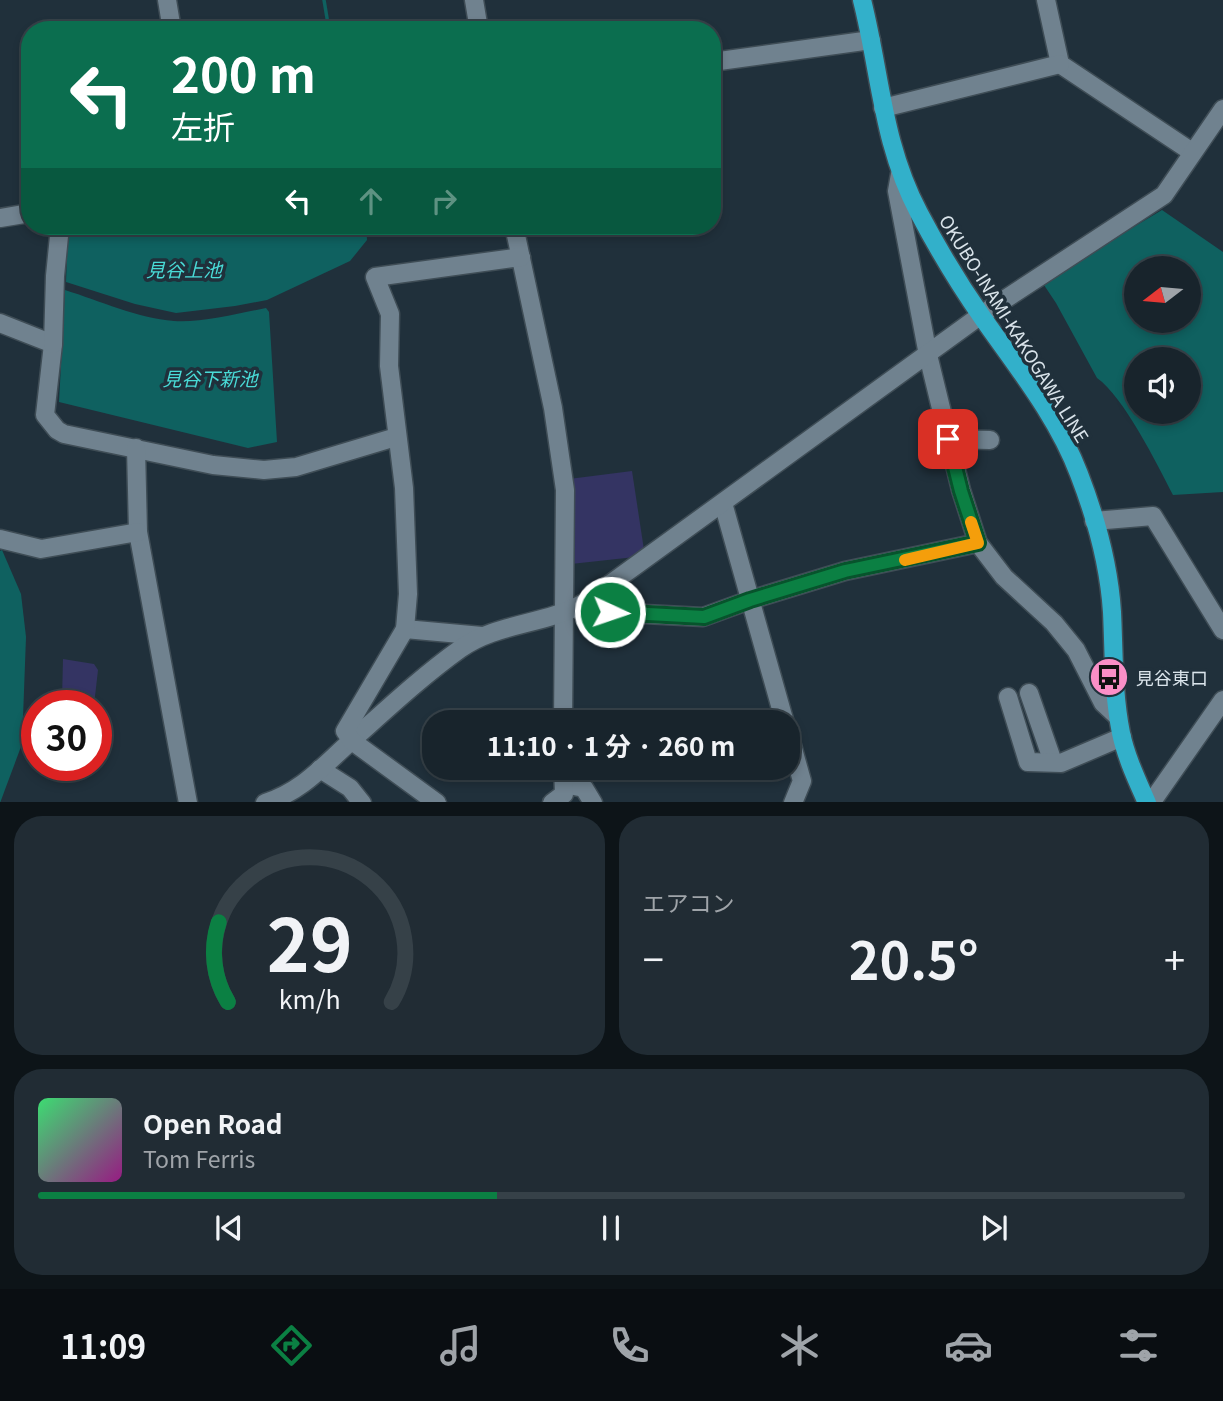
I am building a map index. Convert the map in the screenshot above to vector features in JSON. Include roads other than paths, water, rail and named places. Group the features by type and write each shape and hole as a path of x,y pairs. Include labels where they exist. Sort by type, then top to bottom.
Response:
{"main road":[{"name":"OKUBO-INAMI-KAKOGAWA LINE","path":"862,0 883,108 900,174 919,212 981,315 1017,365 1065,442 1079,474 1109,582 1118,718 1122,737 1149,802"}],"street":[{"path":"167,0 170,21"},
{"path":"474,0 478,21"},
{"path":"1046,0 1060,64 1192,152"},
{"path":"721,61 871,40"},
{"path":"883,108 1060,64"},
{"path":"267,802 298,789 461,648 482,636 565,614 584,603 981,315 1164,195 1223,109"},
{"path":"900,174 897,191 928,355 961,491 978,543 1004,577 1054,623 1076,650 1103,703 1118,718"},
{"path":"0,218 21,214"},
{"path":"59,235 53,344 45,415 64,434 213,465 264,470 296,467 396,437"},
{"path":"516,235 553,408 565,490 563,710"},
{"path":"436,802 352,741 345,731 405,629 408,594 404,488 389,366 390,314 375,277 521,257"},
{"path":"0,323 53,344"},
{"path":"948,439 990,440"},
{"path":"136,448 138,532 188,802"},
{"path":"723,503 781,710"},
{"path":"1094,521 1153,516 1223,630"},
{"path":"0,539 41,549 138,532"},
{"path":"584,603 586,611 704,617 845,571 978,543"},
{"path":"405,629 482,636"},
{"path":"1029,693 1052,762"},
{"path":"1008,697 1028,762 1061,763 1122,737"},
{"path":"1150,802 1221,711"},
{"path":"320,769 350,788 361,802"},
{"path":"793,802 802,780 800,773"},
{"path":"553,802 564,793 564,780"},
{"path":"571,780 584,788 592,802"}],"water":[{"path":"1162,210 1223,252 1223,492 1173,495 1134,424 1201,424 1201,347 1124,347 1124,408 1097,378 1042,282"},
{"name":"見谷上池","path":"68,235 367,235 367,240 350,261 267,300 235,306 176,313 135,304 66,282"},
{"name":"見谷下新池","path":"65,290 132,313 174,321 208,319 266,308 269,312 277,442 248,448 59,402"},
{"path":"2,550 21,594 26,637 24,690 21,690 21,747 0,802"}],"waterway":[{"path":"324,0 328,21"}],"place":[{"name":"見谷東口","path":"1109,677"}]}
